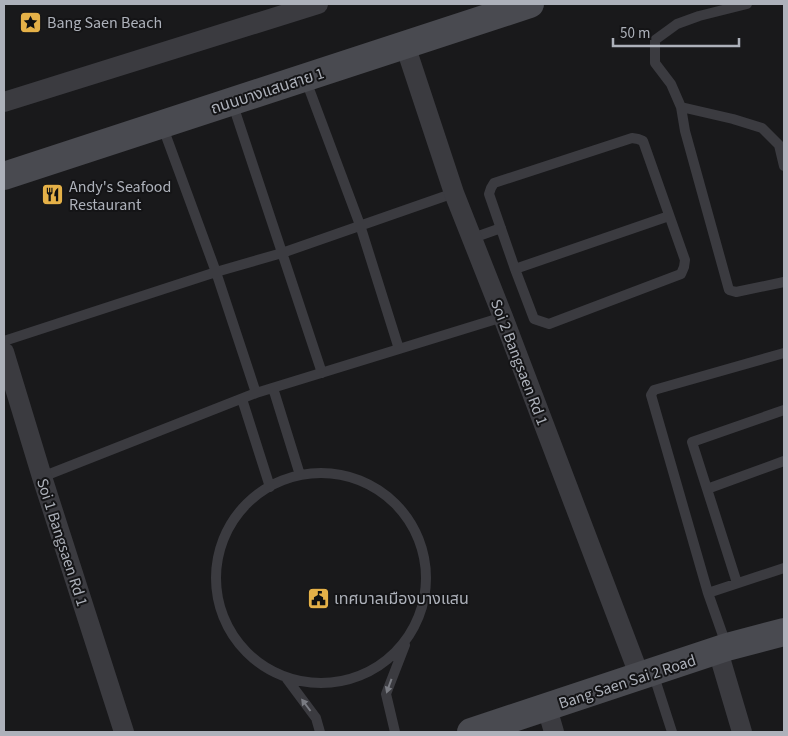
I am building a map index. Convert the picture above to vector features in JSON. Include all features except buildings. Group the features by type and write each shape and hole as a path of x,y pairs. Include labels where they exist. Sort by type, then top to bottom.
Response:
{"street":[{"path":"4,102 318,4"},
{"name":"ถนนบางแสนสาย 1","path":"4,176 530,4"},
{"name":"Soi 2 Bangsaen Rd 1","path":"404,45 454,193 646,674"},
{"name":"Soi 1 Bangsaen Rd 1","path":"4,352 124,732"},
{"name":"Bang Saen Sai 2 Road","path":"471,732 550,720 646,674 722,649 784,632"},
{"path":"722,649 742,732"}],"lane":[{"path":"747,4 699,16 677,24 655,40 655,63 672,84 681,107 685,131 729,290 736,292 784,282"},
{"path":"304,78 360,225 399,349"},
{"path":"232,101 322,373"},
{"path":"681,107 762,128 779,145 784,166"},
{"path":"162,124 216,272 256,393"},
{"path":"632,138 638,138 643,141 684,260 684,267 681,274 549,324 534,319 501,228 489,194 494,183 632,138"},
{"path":"4,341 216,272 282,253 454,193"},
{"path":"515,269 669,216"},
{"path":"473,238 501,228"},
{"path":"42,477 256,393 503,316"},
{"path":"722,649 652,395 654,390 784,352"},
{"path":"273,388 300,474"},
{"path":"242,399 270,487"},
{"path":"737,583 692,442 784,410"},
{"path":"707,489 784,462"},
{"path":"395,732 386,694 406,642 423,608 427,568 417,532 391,497 359,478 307,472 258,492 226,528 215,564 215,586 224,622 239,646 267,670 287,679 323,685 349,681 382,665 406,642"},
{"path":"708,593 784,568"},
{"path":"646,674 672,732"},
{"path":"287,679 316,718 320,732"}],"place":[{"name":"Bang Saen Beach","path":"31,22"},
{"name":"Andy's Seafood Restaurant","path":"53,195"},
{"name":"เทศบาลเมืองบางแสน","path":"318,598"}]}
